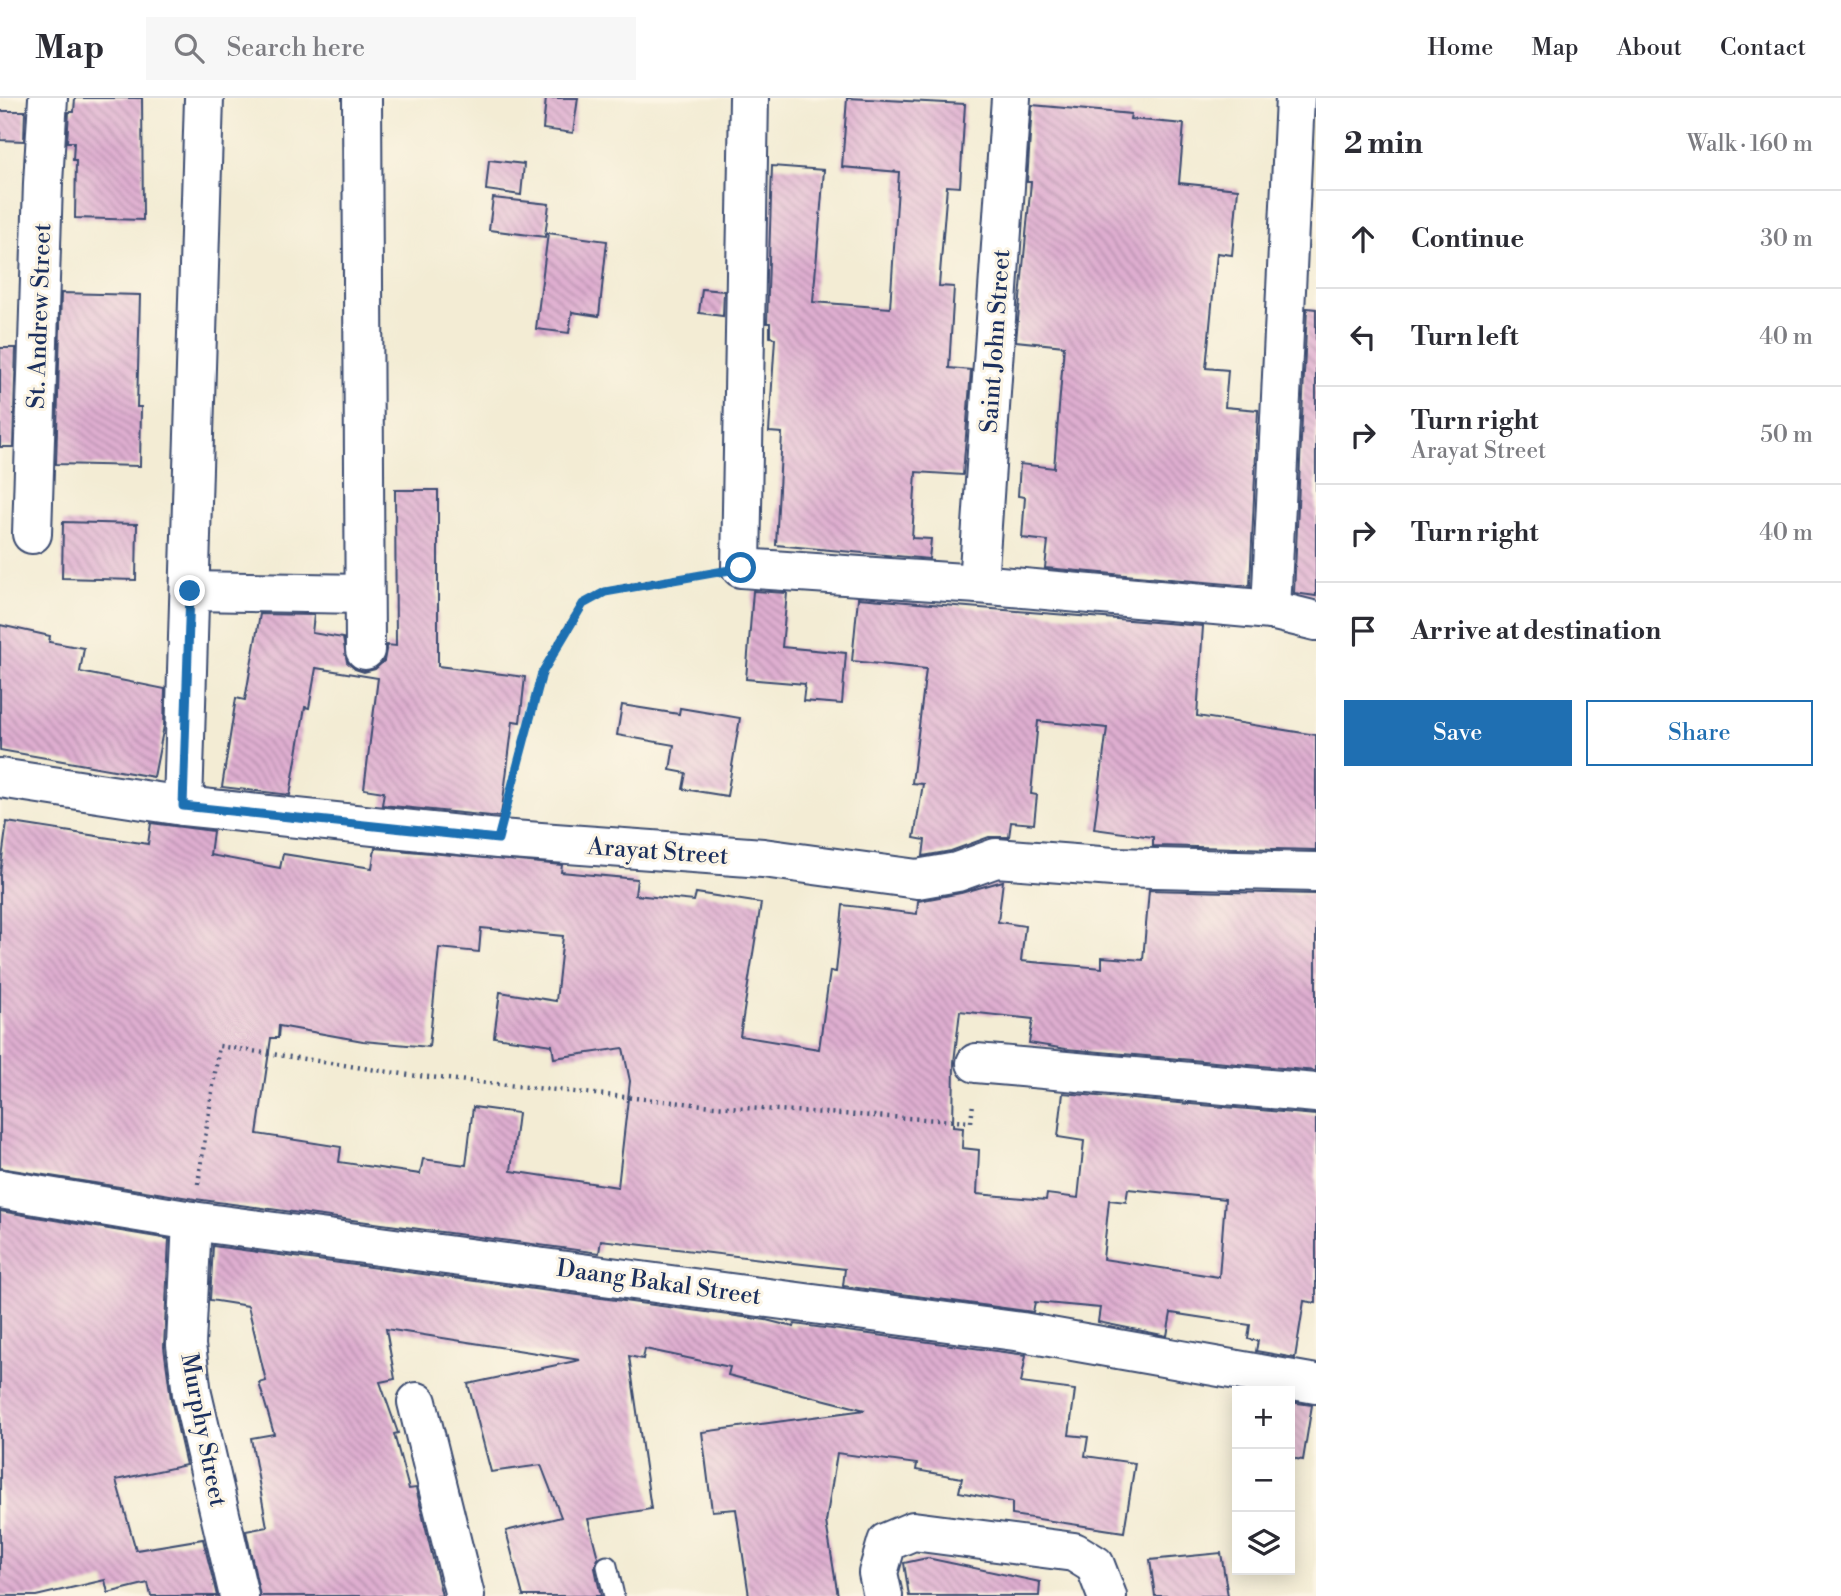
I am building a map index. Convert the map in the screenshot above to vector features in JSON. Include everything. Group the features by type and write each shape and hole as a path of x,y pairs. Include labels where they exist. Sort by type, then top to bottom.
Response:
{"street":[{"name":"St. Andrew Street","path":"32,534 48,98"},
{"path":"183,806 204,98"},
{"path":"362,98 365,650"},
{"path":"749,98 741,568 978,584 1271,610 1316,621"},
{"name":"Saint John Street","path":"978,584 1012,98"},
{"path":"1271,610 1295,98"},
{"path":"190,591 365,594"},
{"name":"Arayat Street","path":"0,778 183,806 498,839 763,858 917,879 957,872 996,858 1113,867 1316,872"},
{"path":"976,1063 1316,1093"},
{"name":"Daang Bakal Street","path":"0,1189 192,1221 1022,1332 1316,1384"},
{"name":"Murphy Street","path":"192,1221 186,1345 192,1394 239,1596"},
{"path":"417,1402 465,1596"},
{"path":"883,1596 878,1573 887,1542 913,1531 1074,1552 1095,1565 1107,1596"}],"lane":[{"path":"607,1566 614,1596"}],"path":[{"path":"498,839 542,673 583,604 605,592 741,568"},
{"path":"192,1221 219,1046 409,1075 712,1106 971,1122"}],"building":[{"path":"75,98 142,98 143,220 75,218 76,160 73,160 74,142 67,142 69,112 74,112"},
{"path":"546,98 578,98 573,133 543,129"},
{"path":"847,98 965,104 960,187 947,186 939,286 954,287 949,368 971,370 963,475 916,472 912,538 931,539 929,559 776,545 782,433 769,432 775,338 770,337 770,323 767,323 772,166 824,170 813,302 890,308 899,172 842,167"},
{"path":"1032,105 1131,114 1130,119 1184,124 1179,183 1238,189 1232,255 1217,253 1206,368 1228,370 1225,407 1258,410 1250,586 1045,568 1048,541 1022,538 1025,497 1018,496 1020,464 1054,468 1064,346 1016,341 1031,182 1027,182"},
{"path":"0,111 25,111 24,141 0,140"},
{"path":"489,160 524,164 521,195 486,190"},
{"path":"493,198 549,204 545,237 489,230"},
{"path":"548,233 607,241 599,316 572,312 569,333 536,329"},
{"path":"702,289 724,291 723,316 699,313"},
{"path":"61,293 140,295 137,407 141,407 140,466 56,464"},
{"path":"1307,308 1316,309 1316,596 1294,593"},
{"path":"0,348 16,348 13,447 0,447"},
{"path":"395,490 438,490 438,666 525,677 520,722 513,721 501,817 382,805 384,792 364,789 378,678 316,668 309,708 305,707 290,795 222,787 236,698 245,700 260,614 314,615 312,633 343,638 347,662 364,672 375,669 384,661 387,645 396,646"},
{"path":"63,522 137,524 136,580 62,578"},
{"path":"753,591 787,593 782,647 846,653 842,704 803,701 805,684 746,679"},
{"path":"858,598 1203,626 1197,716 1316,735 1316,850 1153,846 1153,837 1094,829 1107,728 1038,721 1031,794 1037,795 1034,824 1011,822 1009,837 989,837 951,851 923,856 925,840 914,838 923,784 912,783 926,669 852,661"},
{"path":"0,625 50,636 49,642 84,648 80,672 165,689 164,726 154,777 0,750"},
{"path":"622,705 679,714 680,708 740,718 727,796 683,789 686,773 670,770 674,745 617,735"},
{"path":"7,822 148,844 151,823 213,831 210,855 280,868 283,854 372,868 375,848 562,865 561,872 637,879 635,895 694,901 696,893 761,903 740,1036 819,1049 830,971 836,972 843,905 917,914 918,901 1003,881 998,922 1025,926 1021,961 1102,968 1102,957 1143,960 1149,890 1316,894 1316,1071 1066,1049 1029,1043 1033,1019 960,1011 954,1062 953,1127 963,1128 962,1148 979,1150 977,1194 1046,1200 1047,1194 1078,1198 1084,1141 1058,1137 1063,1093 1316,1115 1316,1303 1304,1301 1295,1358 1256,1351 1258,1341 1248,1339 1250,1325 1171,1313 1167,1336 1098,1322 1100,1308 1035,1302 1033,1312 843,1286 845,1269 601,1240 599,1253 195,1199 0,1168 0,873","holes":["481,928 563,936 556,1001 500,992 494,1037 552,1045 554,1058 623,1048 630,1081 618,1187 511,1171 518,1113 473,1107 466,1165 423,1159 420,1174 339,1162 341,1147 257,1134 271,1038 278,1038 279,1026 363,1041 429,1047 439,948 479,952","1128,1189 1225,1199 1219,1277 1103,1259 1109,1200 1126,1202"]},
{"path":"0,1211 169,1239 164,1347 171,1399 186,1465 116,1480 136,1550 203,1539 217,1596 151,1596 148,1583 108,1593 105,1580 36,1596 0,1596"},
{"path":"213,1246 766,1320 794,1327 795,1324 1026,1355 1021,1383 1075,1390 1069,1435 1088,1437 1085,1456 1135,1463 1124,1532 1012,1515 1012,1502 959,1492 962,1478 916,1470 917,1464 837,1453 826,1522 838,1596 749,1596 736,1509 712,1511 702,1432 865,1410 728,1375 730,1367 645,1349 643,1359 629,1356 651,1509 588,1519 598,1558 595,1568 601,1596 523,1596 506,1531 561,1517 541,1465 491,1472 468,1384 580,1360 386,1329 395,1379 380,1382 398,1433 394,1434 409,1489 416,1488 442,1596 260,1596 246,1531 267,1527 251,1438 274,1434 259,1383 266,1381 248,1306 210,1300"},
{"path":"1295,1403 1312,1405 1303,1460 1295,1459"},
{"path":"1221,1553 1228,1596 1155,1596 1150,1560"},
{"path":"927,1558 1040,1582 1039,1596 909,1596 904,1563"}],"route":[{"path":"190,591 183,806 498,839 542,673 583,604 605,592 741,568"}]}
